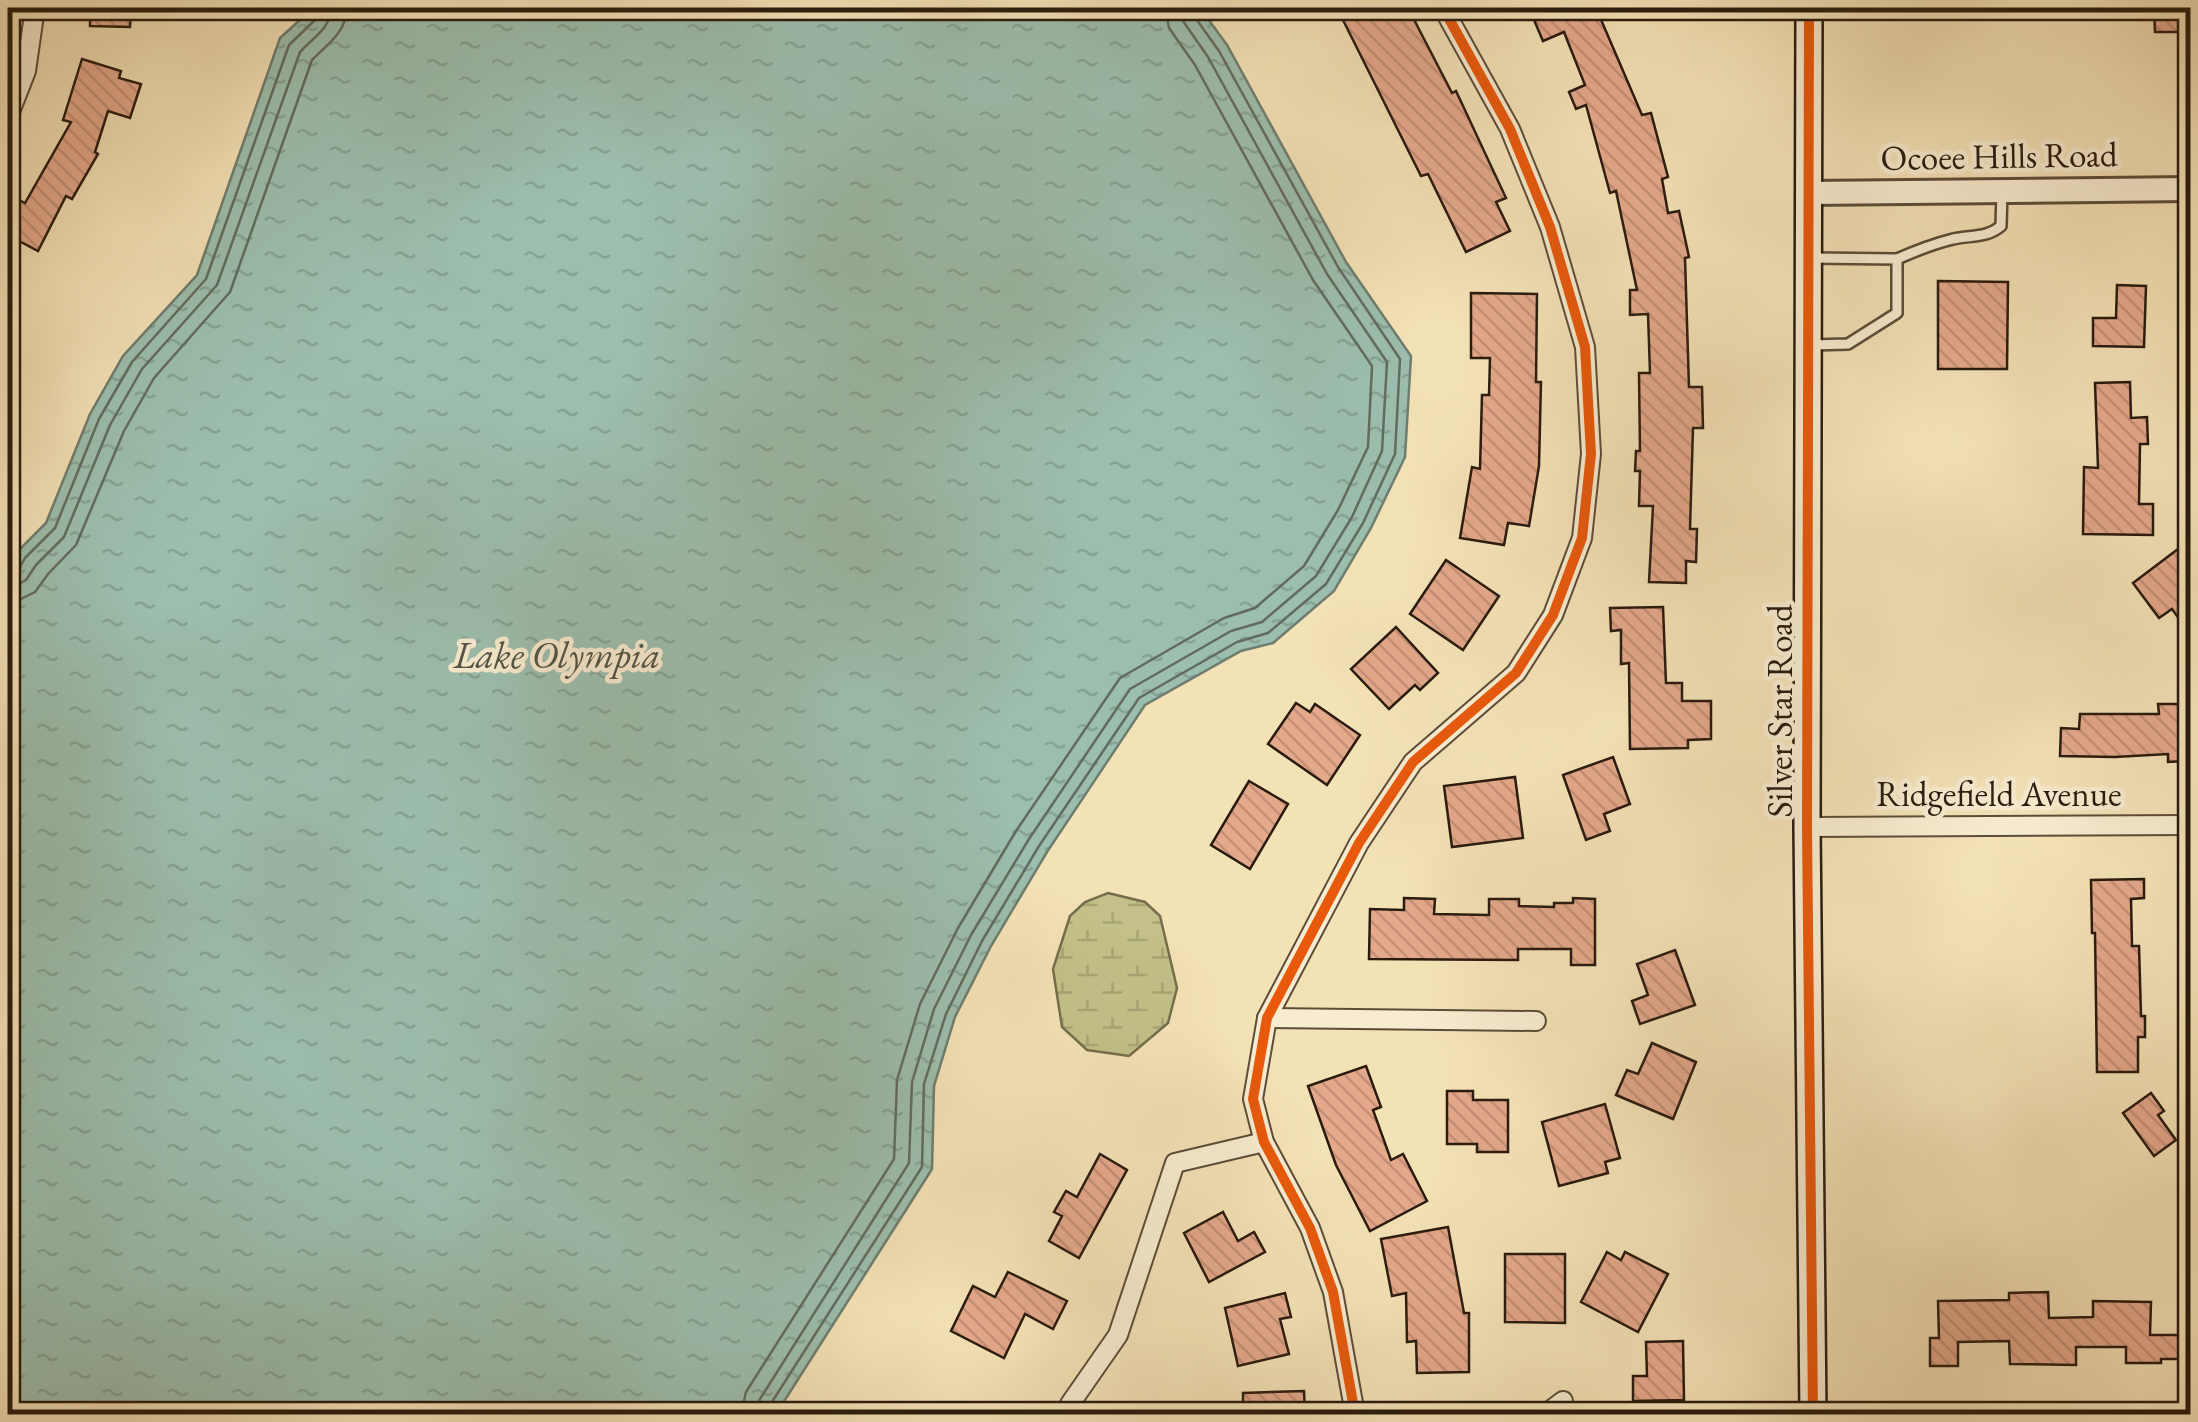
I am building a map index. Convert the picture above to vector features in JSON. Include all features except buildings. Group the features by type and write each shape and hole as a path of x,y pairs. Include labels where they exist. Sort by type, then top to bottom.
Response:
{"main road":[{"name":"Silver Star Road","path":"1809,8 1808,827 1813,1414"}],"street":[{"path":"8,116 26,72 35,8"},
{"path":"1356,1414 1333,1292 1310,1228 1264,1142 1253,1099 1267,1018 1359,843 1413,762 1516,673 1553,615 1582,538 1590,454 1585,348 1550,227 1510,129 1442,8"},
{"name":"Ocoee Hills Road","path":"1808,194 2190,189"},
{"name":"Ridgefield Avenue","path":"1808,827 2190,825"},
{"path":"1267,1018 1536,1021"},
{"path":"1070,1404 1118,1335 1174,1163 1264,1142"},
{"path":"1546,1414 1563,1401"}],"lane":[{"path":"1808,258 1897,259 1939,243 1993,233 2001,226 2002,191"},
{"path":"1808,346 1848,344 1897,313 1897,259"}],"green space":[{"path":"1108,893 1145,902 1160,916 1177,988 1168,1023 1129,1056 1087,1050 1062,1027 1053,969 1070,916 1085,902"}],"water":[{"name":"Lake Olympia","path":"313,8 1200,8 1227,45 1346,262 1411,356 1405,457 1371,528 1334,591 1273,643 1241,651 1145,705 1047,852 991,946 955,1017 934,1086 932,1169 776,1414 8,1414 8,571 17,552 46,523 90,414 123,356 197,275 280,38"}],"cycle path":[{"path":"1355,1414 1333,1292 1310,1228 1264,1142 1253,1099 1267,1018 1359,843 1413,762 1516,673 1553,615 1582,538 1591,454 1585,347 1550,227 1510,129 1443,8"},
{"path":"1809,8 1807,827 1813,1414"}]}
